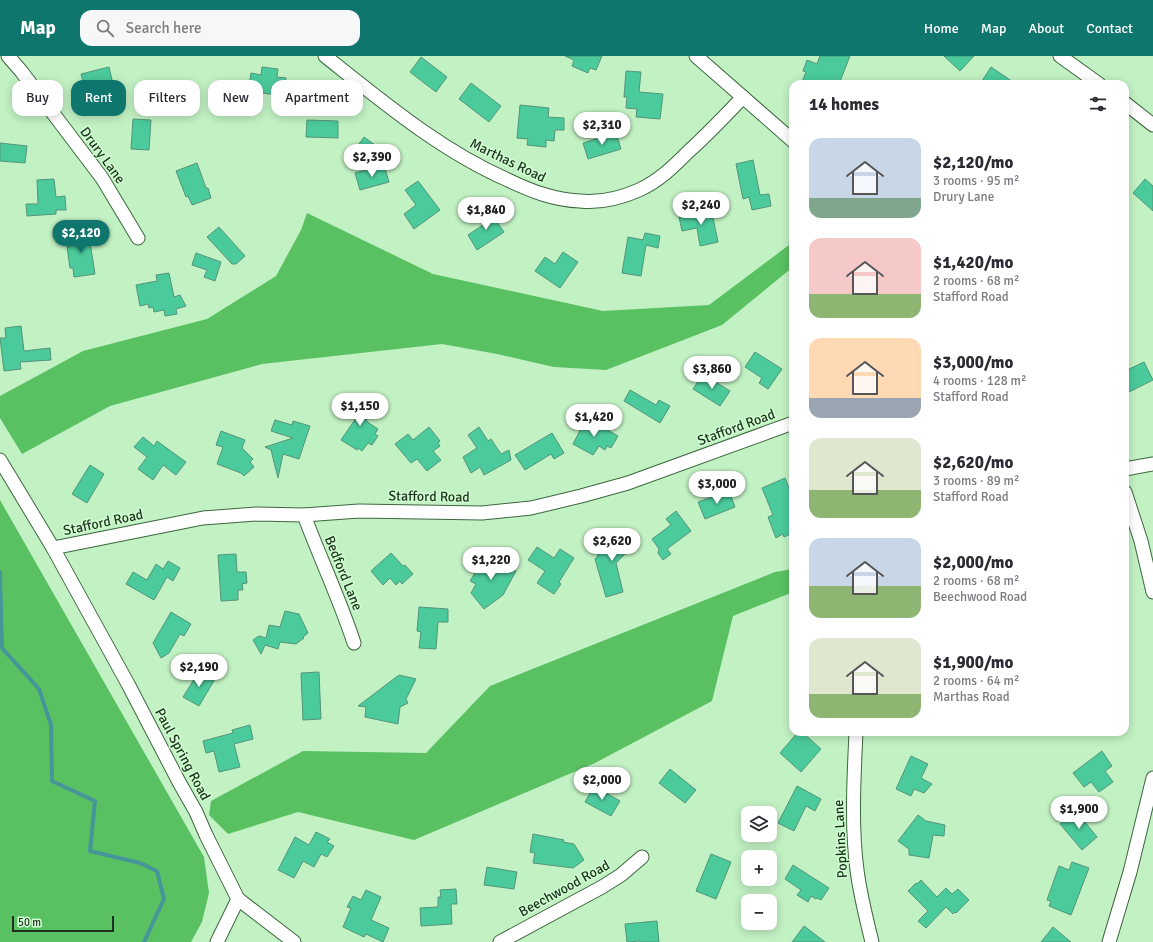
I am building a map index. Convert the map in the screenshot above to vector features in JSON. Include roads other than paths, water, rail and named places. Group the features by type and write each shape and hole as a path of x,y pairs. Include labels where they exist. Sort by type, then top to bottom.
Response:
{"street":[{"name":"Drury Lane","path":"8,56 102,178 138,238"},
{"name":"Marthas Road","path":"325,56 384,103 422,130 485,169 524,188 558,198 580,201 611,199 640,190 654,182 666,174 711,131 743,97"},
{"path":"696,56 789,137"},
{"path":"1060,56 1093,80"},
{"path":"1129,106 1153,125"},
{"name":"Stafford Road","path":"53,548 203,518 257,514 304,515 359,512 482,513 531,508 628,483 789,424"},
{"name":"Paul Spring Road","path":"0,460 53,548 196,812 238,899"},
{"path":"1129,468 1153,464"},
{"path":"1129,504 1141,541 1153,592"},
{"name":"Bedford Lane","path":"304,515 354,643"},
{"name":"Popkins Lane","path":"856,736 853,783 854,843 860,893 872,942"},
{"path":"1109,942 1130,872 1153,778"},
{"name":"Beechwood Road","path":"500,942 602,887 621,875 642,857"},
{"path":"216,942 238,899 294,942"}],"waterway":[{"path":"0,572 2,648 39,689 51,725 52,781 95,801 90,851 140,863 157,871 164,899 144,942"}]}
